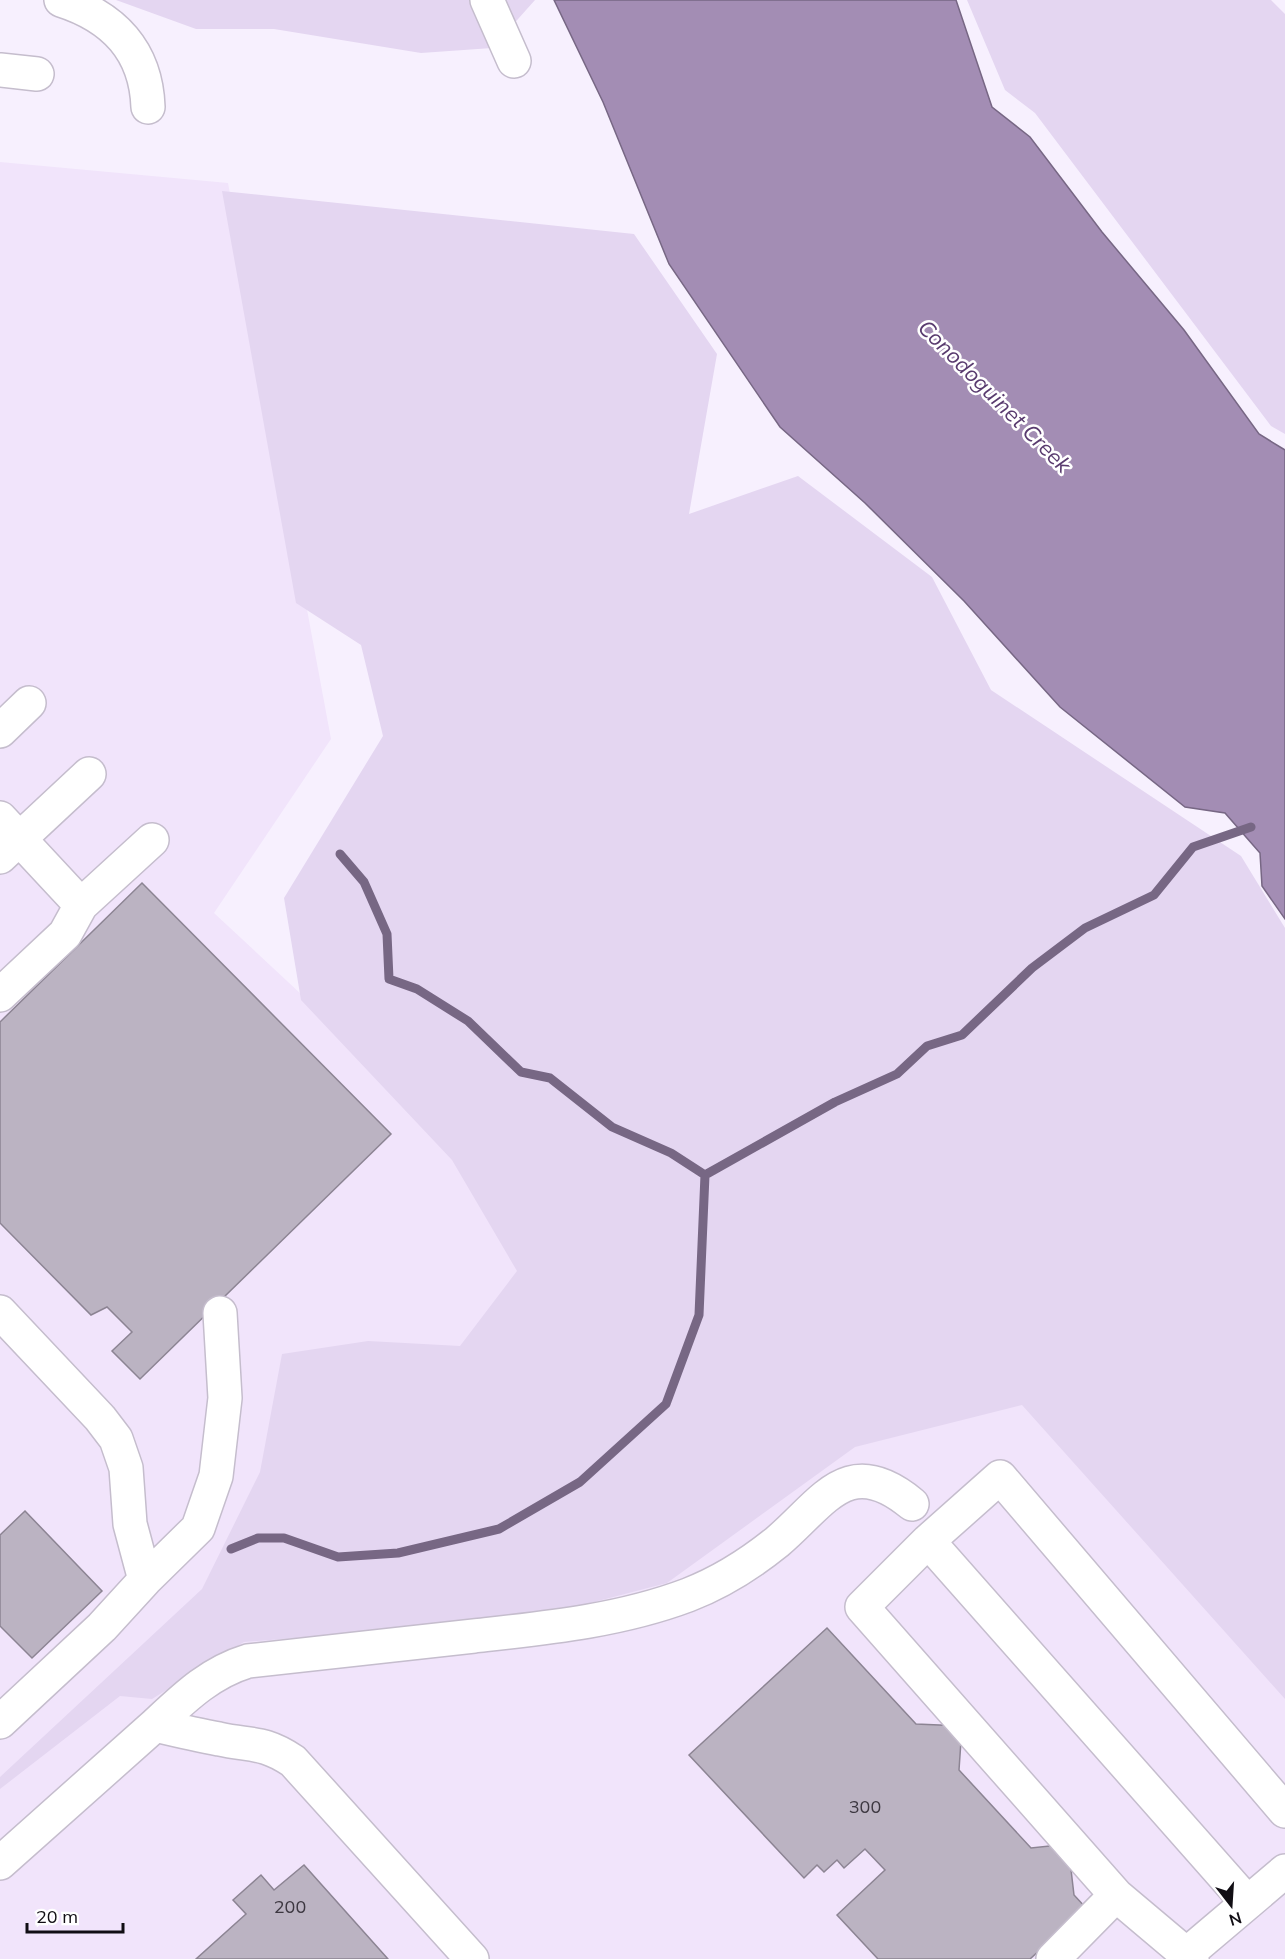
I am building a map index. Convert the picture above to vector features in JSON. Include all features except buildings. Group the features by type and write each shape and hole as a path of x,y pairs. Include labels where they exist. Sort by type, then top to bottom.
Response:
{"street":[{"path":"61,0 98,17 120,33 137,57 147,82 148,107"},
{"path":"487,0 514,61"},
{"path":"0,70 37,74"},
{"path":"0,731 29,704"},
{"path":"81,905 6,838 89,774"},
{"path":"0,995 64,934 81,905 152,840"},
{"path":"0,1312 116,1439 126,1468 130,1524 146,1580"},
{"path":"0,1722 102,1627 198,1528 216,1476 225,1398 220,1313"},
{"path":"1285,1811 1000,1477 928,1541 862,1607 1116,1895 1190,1956 1247,1902 1285,1871"},
{"path":"0,1863 201,1683 225,1668 248,1661 559,1626 629,1614 689,1595 730,1575 776,1543 823,1498 843,1484 879,1483 895,1491 912,1504"},
{"path":"928,1541 1247,1902"},
{"path":"155,1725 272,1747 293,1761 472,1959"},
{"path":"1052,1959 1116,1895"}],"shaded area":[{"path":"116,0 535,0 492,48 421,53 274,29 196,29"},
{"path":"967,0 1271,0 1285,14 1285,434 1271,426 1035,113 1005,90"},
{"path":"0,162 228,183 331,739 214,913 637,1307 1026,1378 1285,1669 1285,1959 0,1959"},
{"path":"222,191 634,234 717,354 689,514 798,476 932,577 991,690 1241,856 1285,928 1285,1699 1022,1405 855,1447 667,1583 525,1620 244,1642 152,1699 120,1696 0,1789 0,1777 202,1589 260,1472 282,1354 368,1341 460,1346 517,1271 452,1160 301,1000 284,898 383,736 361,645 296,603"}],"water":[{"name":"Conodoguinet Creek","path":"554,0 956,0 992,107 1030,137 1102,232 1184,330 1259,434 1285,450 1285,919 1262,886 1260,853 1225,813 1185,807 1060,707 964,601 865,503 780,427 669,264 603,102"}],"waterway":[{"path":"705,1175 835,1102 897,1074 927,1046 962,1035 1032,968 1085,928 1154,895 1193,847 1251,827"},
{"path":"340,854 364,882 387,934 389,979 417,989 468,1021 521,1072 550,1078 612,1127 671,1153 705,1175"},
{"path":"231,1549 258,1538 284,1538 338,1557 398,1553 499,1529 580,1482 666,1404 699,1315 705,1175"}]}
